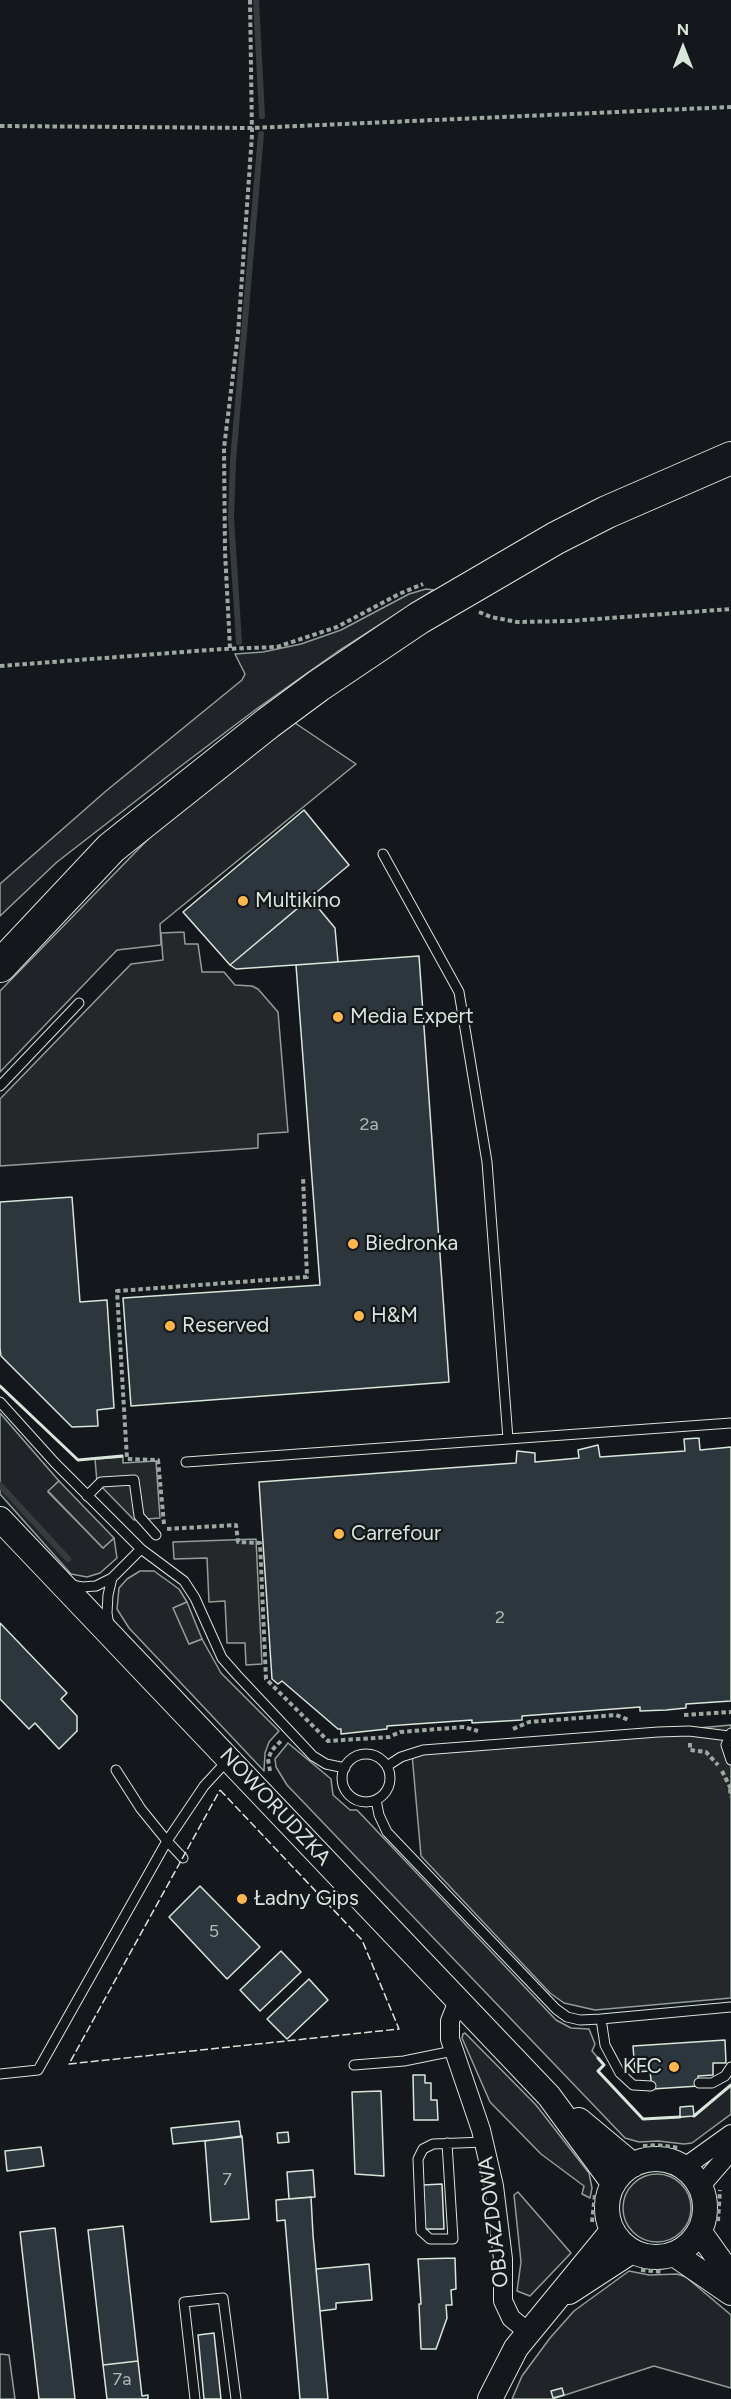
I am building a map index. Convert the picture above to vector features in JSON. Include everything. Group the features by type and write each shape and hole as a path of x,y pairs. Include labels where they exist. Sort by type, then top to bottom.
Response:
{"highway":[{"path":"0,936 46,896 111,848 268,723 419,618 556,538 607,512 731,458"},
{"path":"0,966 111,848"}],"street":[{"name":"NOWORUDZKA","path":"0,1519 549,2096 633,2165"},
{"name":"OBJAZDOWA","path":"458,2001 450,2021 450,2039 482,2136 494,2186 502,2259 503,2301 510,2318 528,2332"},
{"name":"NOWORUDZKA","path":"549,2096 604,2185"},
{"path":"490,2399 516,2348 552,2302 602,2229 607,2198 604,2185 633,2165 653,2159 671,2162 684,2158 731,2134"},
{"path":"700,2187 731,2151"},
{"path":"684,2158 700,2187 708,2231 731,2276"},
{"path":"602,2229 618,2240 635,2260"},
{"path":"671,2263 692,2242 708,2231"},
{"path":"552,2302 635,2260 650,2257 671,2263 731,2293"}],"lane":[{"path":"383,854 459,992 487,1162 508,1439"},
{"path":"0,1086 79,1003"},
{"path":"0,1402 87,1496 141,1549 184,1581 195,1598 222,1658 290,1732 313,1756 326,1764 345,1768"},
{"path":"186,1462 731,1423"},
{"path":"87,1496 101,1482 134,1480 139,1516 156,1535"},
{"path":"63,1584 82,1587 96,1586 112,1578 141,1549"},
{"path":"111,1634 107,1613 112,1578"},
{"path":"387,1766 401,1757 423,1750 689,1731 730,1735 726,1745 731,1760"},
{"path":"368,1754 379,1758 387,1766 390,1776 389,1786 376,1800 364,1802 349,1795 343,1785 345,1768 352,1759 368,1754"},
{"path":"0,2074 38,2070 167,1841 204,1786 229,1759"},
{"path":"116,1770 141,1809 183,1858"},
{"path":"376,1800 379,1815 387,1832 556,2009 567,2017 580,2020 601,2019 731,2007"},
{"path":"601,2019 605,2045 620,2073 633,2085 651,2086"},
{"path":"354,2065 404,2061 453,2051"},
{"path":"699,2083 711,2083 725,2076 731,2067"},
{"path":"447,2144 453,2238 430,2239 421,2231 418,2159 423,2149 433,2144 447,2144 482,2136"},
{"path":"195,2399 184,2302 223,2298 236,2399"}],"path":[{"path":"230,648 225,552 224,448 238,334 252,129 250,0"},
{"path":"0,126 252,129 731,107"},
{"path":"303,1176 307,1277 117,1292 127,1459 158,1460 165,1529 236,1525 238,1542 260,1543 266,1679 328,1741 389,1737 400,1732 464,1727 477,1731 489,1730"},
{"path":"675,1716 731,1712"},
{"path":"512,1729 529,1722 616,1715 628,1720 640,1719"},
{"path":"687,1715 690,1750 706,1752 723,1772 731,1797"},
{"path":"276,1780 270,1772 268,1759 272,1750 290,1732 307,1720"},
{"path":"605,2142 614,2134 636,2145 657,2145 684,2158"},
{"path":"708,2231 724,2181"},
{"path":"602,2229 604,2185"},
{"path":"635,2260 671,2263"}],"shaded area":[{"path":"426,589 434,590 337,652 177,769 57,862 0,916 0,884 106,791 242,680 245,674 235,654 263,652 301,644 341,630 409,594"},
{"path":"292,721 356,764 160,924 161,945 117,950 0,1072 0,991 160,827"},
{"path":"184,932 185,944 198,944 202,972 224,972 235,985 252,986 258,989 278,1012 288,1132 258,1134 258,1148 0,1166 0,1099 131,964 163,960 161,933"},
{"path":"0,1413 59,1481 48,1492 103,1548 114,1538 117,1558 100,1573 87,1577 71,1574 0,1494"},
{"path":"123,1457 123,1463 156,1461 160,1518 134,1520 97,1482 95,1459"},
{"path":"59,1481 114,1538 103,1548 48,1491"},
{"path":"256,1539 262,1664 246,1665 245,1643 227,1643 225,1601 209,1602 207,1558 174,1559 173,1542"},
{"path":"140,1571 154,1571 179,1589 187,1602 174,1608 189,1644 202,1639 221,1673 279,1731 269,1742 265,1753 264,1771 129,1628 117,1609 119,1588 127,1579"},
{"path":"187,1602 202,1639 189,1644 173,1608"},
{"path":"731,1725 731,1998 595,2010 564,2003 550,1993 421,1856 412,1754"},
{"path":"288,1743 331,1779 333,1795 350,1810 357,1810 556,2020 571,2028 589,2029 595,2044 592,2051 604,2065 598,2072 643,2119 694,2116 731,2085 731,2114 692,2143 639,2142 625,2138 287,1785 276,1767 275,1759"},
{"path":"465,2033 536,2105 589,2173 592,2188 590,2198 582,2194 584,2186 541,2154 490,2102 462,2038"},
{"path":"657,2174 670,2177 681,2184 688,2195 691,2208 688,2221 681,2232 670,2239 657,2242 644,2239 633,2232 626,2221 623,2208 626,2195 633,2184 644,2177"},
{"path":"518,2192 571,2253 530,2296 517,2291 521,2262 514,2195"},
{"path":"629,2271 649,2275 677,2274 686,2277 731,2315 731,2388 654,2366 553,2399 512,2399 522,2376 550,2338 574,2311"},
{"path":"0,2354 9,2355 15,2399 0,2399"}],"building":[{"path":"304,810 349,865 230,965 183,912"},
{"path":"310,898 335,928 338,962 236,969 230,965"},
{"path":"419,956 449,1382 131,1406 123,1298 320,1285 296,965"},
{"path":"72,1197 80,1302 107,1300 114,1408 97,1410 98,1426 72,1427 1,1356 0,1348 0,1202"},
{"path":"699,1438 700,1450 731,1447 731,1701 686,1704 686,1708 666,1710 640,1711 640,1707 522,1716 522,1720 472,1723 472,1720 387,1726 387,1729 341,1734 341,1729 338,1729 282,1681 278,1684 272,1679 259,1482 516,1463 517,1451 535,1453 535,1462 579,1458 578,1450 598,1445 600,1457 685,1451 684,1439"},
{"path":"0,1623 67,1693 61,1699 77,1716 77,1731 59,1749 35,1723 29,1729 0,1699"},
{"path":"200,1886 260,1947 227,1979 169,1917"},
{"path":"281,1951 301,1972 260,2011 240,1990"},
{"path":"309,1979 328,2000 287,2039 267,2019"},
{"name":"KFC","path":"725,2040 726,2063 713,2063 713,2075 698,2076 699,2086 652,2089 650,2071 635,2072 633,2046"},
{"path":"413,2075 425,2075 425,2083 431,2083 431,2100 437,2100 438,2120 414,2120"},
{"path":"381,2091 384,2176 355,2174 352,2092"},
{"path":"693,2106 694,2116 680,2117 680,2107"},
{"path":"239,2121 241,2137 173,2144 171,2128"},
{"path":"288,2132 289,2142 278,2143 277,2133"},
{"path":"242,2136 249,2219 211,2222 205,2141"},
{"path":"41,2147 44,2166 7,2171 5,2151"},
{"path":"313,2170 315,2197 289,2199 287,2172"},
{"path":"442,2184 444,2229 425,2229 423,2185"},
{"path":"311,2197 328,2399 300,2399 285,2220 277,2221 276,2200"},
{"path":"123,2226 138,2361 103,2365 88,2230"},
{"path":"55,2228 75,2399 39,2399 20,2232"},
{"path":"455,2258 456,2289 451,2290 452,2305 446,2305 447,2318 436,2349 421,2349 418,2259"},
{"path":"369,2264 372,2300 336,2303 336,2309 320,2311 316,2269"},
{"path":"214,2333 221,2399 204,2399 198,2335"},
{"path":"138,2361 142,2396 148,2395 148,2399 107,2399 103,2365"},
{"path":"562,2388 564,2395 553,2398 551,2391"}],"waterway":[{"path":"256,0 262,116"},
{"path":"239,642 231,517 233,461 261,134"},
{"path":"0,1485 68,1559"}],"fence":[{"path":"220,1790 362,1940 399,2029 69,2064 220,1790"}],"wall":[{"path":"0,1386 78,1460 122,1456"},
{"path":"598,2058 604,2065 598,2071 643,2119 680,2117"},
{"path":"694,2116 731,2085"}],"place":[{"name":"Multikino","path":"243,901"},
{"name":"Media Expert","path":"338,1017"},
{"name":"Biedronka","path":"353,1244"},
{"name":"H&M","path":"359,1316"},
{"name":"Reserved","path":"170,1326"},
{"name":"Carrefour","path":"339,1534"},
{"name":"Ładny Gips","path":"242,1899"},
{"name":"KFC","path":"674,2067"}]}
